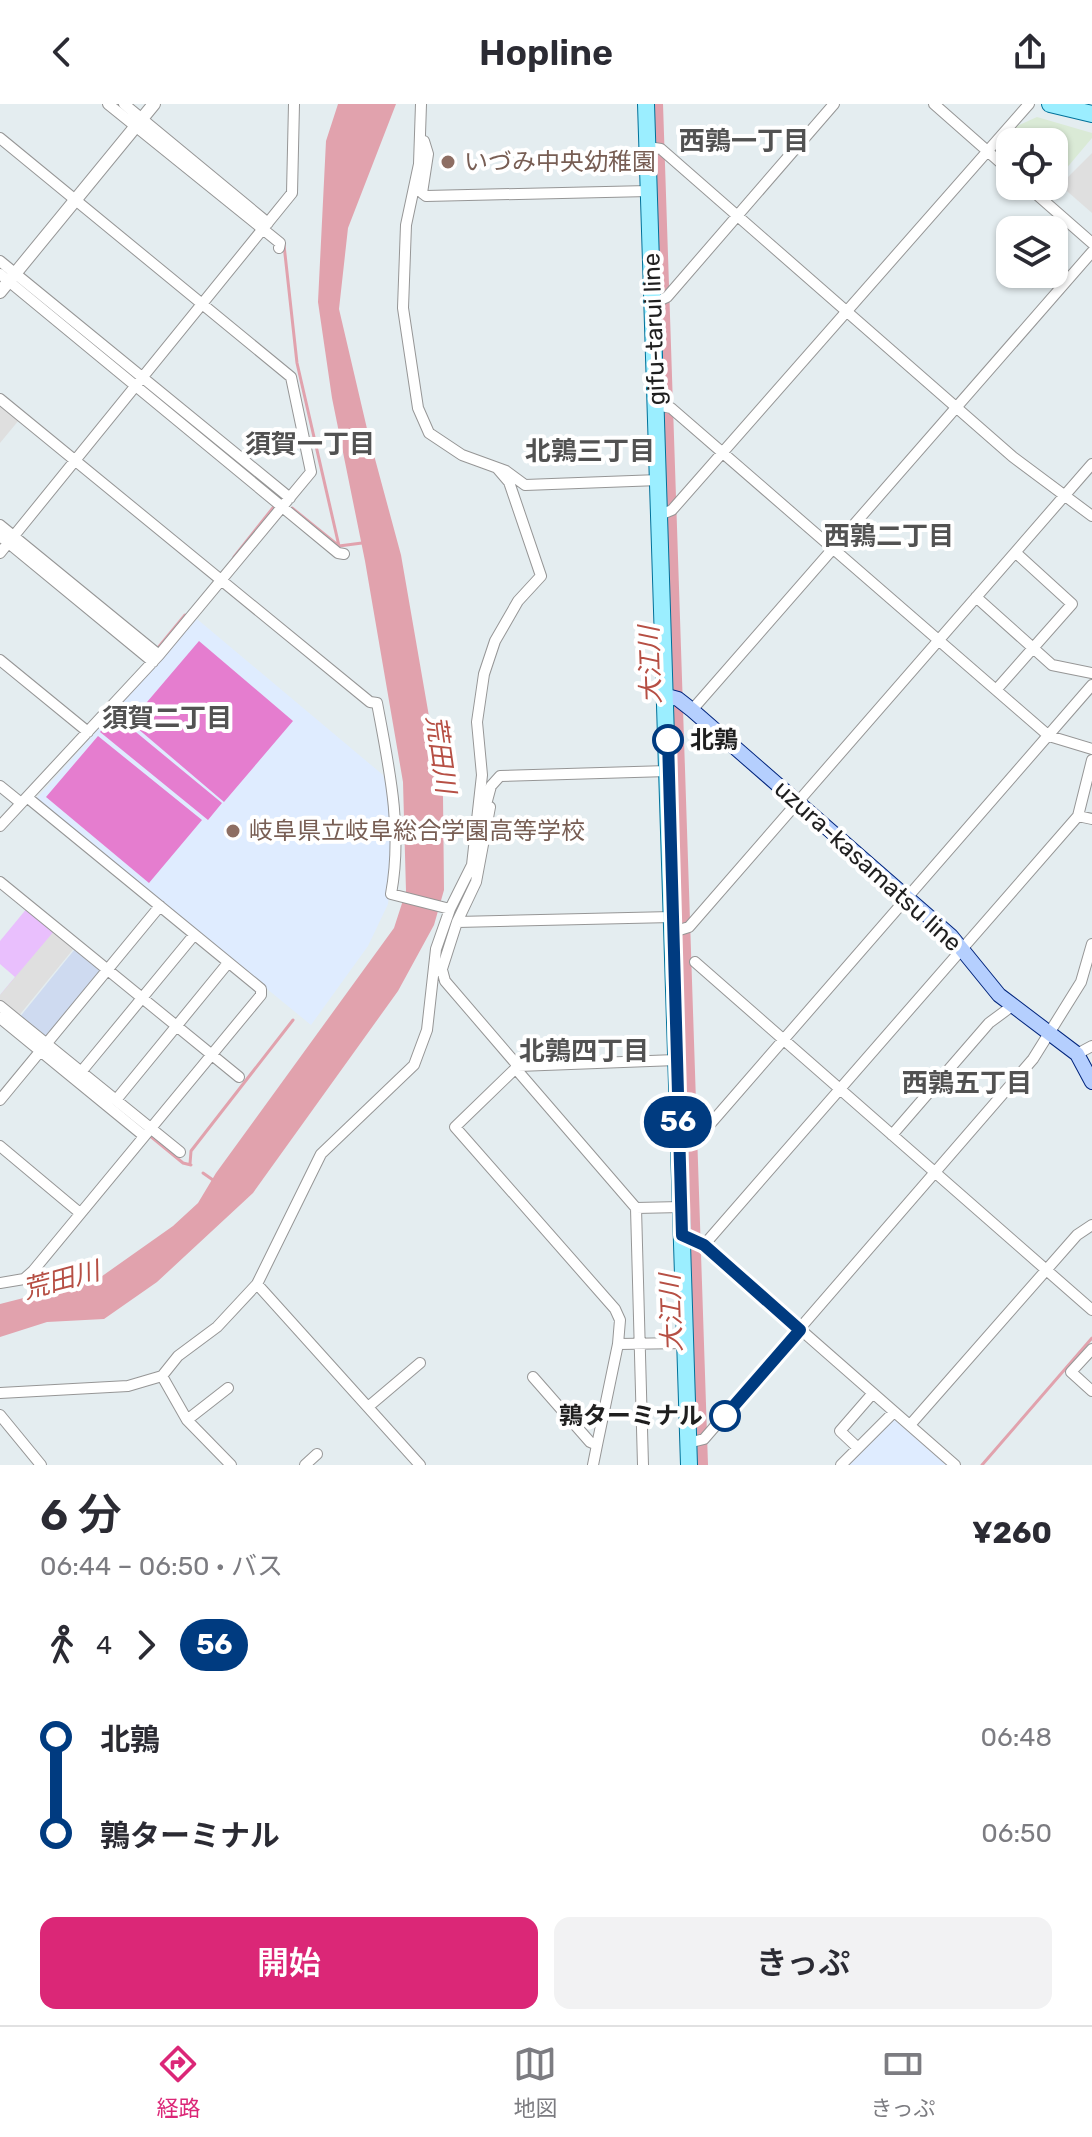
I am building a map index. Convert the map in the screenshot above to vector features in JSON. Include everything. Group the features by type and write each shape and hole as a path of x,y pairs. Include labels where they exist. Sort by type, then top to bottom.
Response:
{"main road":[{"name":"gifu-tarui line","path":"646,104 653,148 649,191 660,301 664,406 659,480 666,513 672,697 668,771 678,927 676,1060 681,1207 693,1238 685,1343 696,1442 689,1465"},
{"path":"1050,104 1092,114"},
{"name":"uzura-kasamatsu line","path":"672,697 692,710 907,898 963,950 999,995 1077,1054 1092,1082"}],"street":[{"path":"108,104 138,122 266,226 280,243 279,248"},
{"path":"124,104 138,122"},
{"path":"6,280 154,104"},
{"path":"0,553 7,538 76,460 292,193 294,104"},
{"path":"421,104 419,164 406,225 403,308 418,408 429,433 444,445 529,486 659,480"},
{"path":"660,301 834,104"},
{"path":"934,104 996,159"},
{"path":"666,513 723,454 1029,104"},
{"path":"421,131 428,154 422,180 422,193 426,196 649,191"},
{"path":"0,138 291,377 311,472 156,659 0,826"},
{"path":"653,148 738,216 1013,457 1092,516"},
{"path":"1043,200 1092,243"},
{"path":"692,710 1092,252"},
{"path":"0,261 6,280 140,382 286,502 338,553 344,554"},
{"path":"0,399 370,702 377,703 395,812 397,864 391,894 446,908"},
{"path":"664,406 1049,736 1092,749"},
{"path":"457,922 678,927 798,803 1092,464"},
{"path":"0,1393 128,1386 162,1376 178,1356 217,1327 257,1284 321,1154 414,1065 427,1030 436,949 446,908 472,865 482,775 477,722 484,674 495,641 518,601 541,576 509,482 497,468"},
{"path":"0,525 7,538 156,659"},
{"path":"996,690 1072,604 1016,553"},
{"path":"976,597 1052,665 1092,673"},
{"path":"0,660 88,732"},
{"path":"705,1130 1092,685"},
{"path":"955,1465 693,1238 840,1090 1078,816 1092,760"},
{"path":"478,829 494,782 500,776 668,771"},
{"path":"441,972 457,922 476,882 494,782"},
{"path":"0,786 160,906 261,989 261,995 33,1271 24,1279 0,1283"},
{"path":"0,794 22,803"},
{"path":"1078,816 1092,819"},
{"path":"0,882 239,1077"},
{"path":"0,1100 160,906"},
{"path":"441,933 441,972 517,1068 636,1208 643,1465"},
{"path":"81,1072 194,935"},
{"path":"696,1442 937,1175 1050,1036 1081,982 1092,944"},
{"path":"695,962 1092,1310"},
{"path":"116,1100 228,963"},
{"path":"0,1006 44,1048 148,1132 180,1152"},
{"path":"892,1135 989,1023 1012,1006"},
{"path":"0,1018 81,1072 116,1100 148,1132"},
{"path":"1077,1054 1092,1046"},
{"path":"593,1465 618,1344 620,1320 615,1309 455,1127 517,1068 676,1060"},
{"path":"0,1146 80,1213"},
{"path":"636,1208 681,1207"},
{"path":"910,1425 1046,1270 1092,1225"},
{"path":"257,1284 420,1465"},
{"path":"618,1344 685,1343"},
{"path":"1092,1349 1071,1372 1092,1391"},
{"path":"368,1407 420,1363"},
{"path":"162,1376 187,1420 231,1465"},
{"path":"533,1377 590,1442 597,1445"},
{"path":"187,1420 228,1388"},
{"path":"858,1448 840,1431 873,1393"},
{"path":"841,1465 894,1412"},
{"path":"0,1415 41,1465"},
{"path":"305,1465 317,1454"}],"shaded area":[{"path":"338,104 396,104 348,228 339,309 401,555 443,797 444,890 434,925 398,991 253,1193 157,1282 104,1319 47,1322 0,1337 0,1304 98,1279 173,1226 198,1203 216,1173 394,928 406,891 403,782 365,561 332,398 318,302 326,141"},
{"path":"1037,117 1092,133 1092,138 1068,166 1068,128 1015,128"},
{"path":"1092,153 1092,213 1068,192 1068,177"},
{"path":"0,405 19,420 0,443"},
{"name":"岐阜県立岐阜総合学園高等学校","path":"197,619 383,775 392,806 393,855 388,904 368,946 311,1025 36,799"},
{"path":"199,641 293,721 224,802 130,722"},
{"path":"114,714 222,803 208,820 100,732"},
{"path":"98,736 202,820 149,883 46,797"},
{"path":"28,907 75,947 0,995 15,977 0,964 0,941"},
{"path":"55,930 75,947 17,1018 0,1003 0,995"},
{"path":"75,949 101,971 46,1040 19,1018"},
{"path":"893,1417 948,1465 845,1465"}],"waterway":[{"name":"大江川","path":"655,104 700,1465"},
{"path":"284,245 297,363 339,546"},
{"path":"83,336 134,377"},
{"path":"145,387 280,497"},
{"path":"234,557 276,504"},
{"path":"292,508 339,546 362,543"},
{"path":"157,649 185,615"},
{"path":"190,1164 191,1151 293,1020"},
{"path":"149,1135 183,1163 191,1165"},
{"path":"203,1173 213,1180"},
{"path":"982,1465 1092,1338"}],"bus line":[{"name":"56","path":"668,740 682,1235 689,1235 704,1245 800,1330 725,1416"}],"place":[{"name":"いづみ中央幼稚園","path":"448,162"},
{"name":"北鶉","path":"668,740"},
{"name":"岐阜県立岐阜総合学園高等学校","path":"233,831"},
{"name":"鶉ターミナル","path":"725,1416"}],"district":[{"name":"西鶉一丁目","path":"744,141"},
{"name":"須賀一丁目","path":"310,444"},
{"name":"北鶉三丁目","path":"590,451"},
{"name":"西鶉二丁目","path":"889,536"},
{"name":"須賀二丁目","path":"167,718"},
{"name":"北鶉四丁目","path":"584,1051"},
{"name":"西鶉五丁目","path":"967,1083"}],"water label":[{"name":"荒田川","path":"441,754"},
{"name":"荒田川","path":"61,1280"}]}
